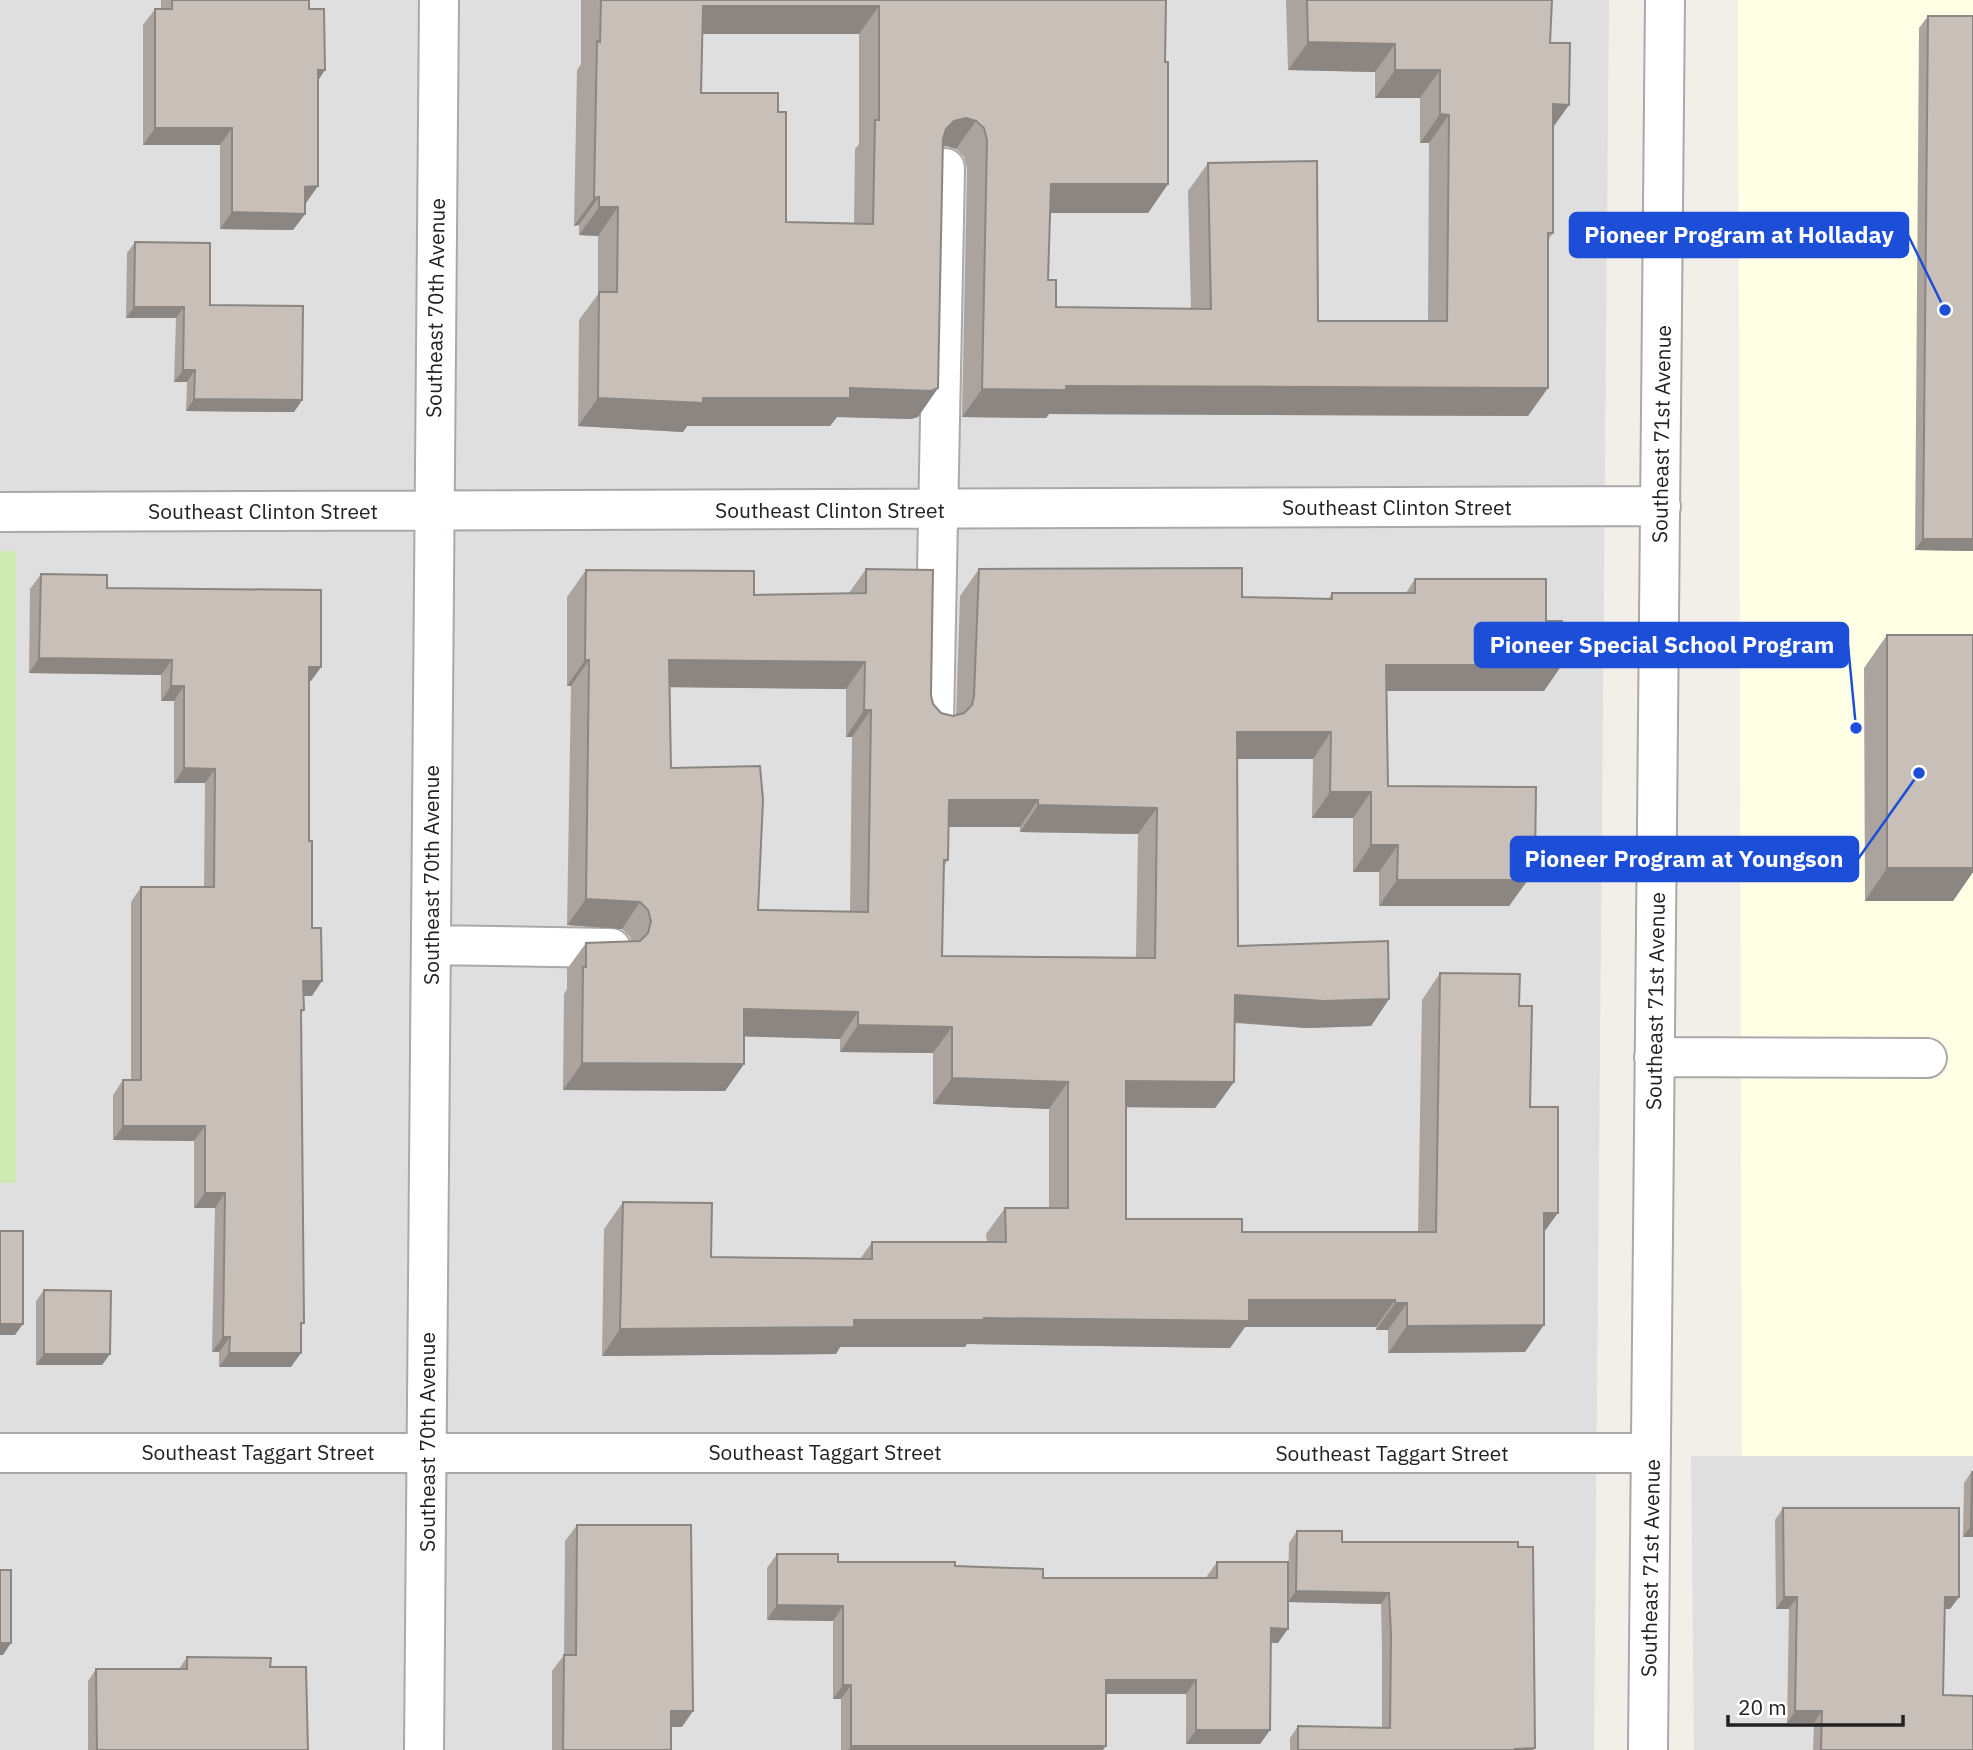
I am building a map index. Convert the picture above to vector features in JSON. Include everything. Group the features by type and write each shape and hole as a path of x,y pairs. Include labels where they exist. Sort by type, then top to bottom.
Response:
{"street":[{"name":"Southeast 70th Avenue","path":"424,1750 439,0"},
{"name":"Southeast 71st Avenue","path":"1648,1750 1665,0"},
{"path":"934,721 945,168"},
{"name":"Southeast Clinton Street","path":"0,512 1661,506"},
{"path":"431,945 611,948"},
{"path":"1654,1057 1927,1058"},
{"name":"Southeast Taggart Street","path":"0,1453 1651,1453"}],"shaded area":[{"path":"0,0 1609,0 1594,1750 0,1750 0,1183 16,1182 16,552 0,551"},
{"path":"1738,0 1973,0 1973,1456 1742,1456"},
{"path":"1691,1456 1973,1456 1973,1750 1694,1750"}],"green space":[{"path":"0,551 16,551 16,1183 0,1183"}],"building":[{"path":"172,0 309,0 309,9 324,9 325,70 318,70 318,186 305,187 305,214 232,212 232,128 155,128 155,9 172,9"},
{"path":"601,0 1166,0 1168,184 1051,184 1048,280 1056,280 1056,307 1211,309 1208,163 1317,161 1318,321 1447,321 1449,115 1440,114 1440,70 1395,70 1395,44 1308,42 1307,0 1552,0 1550,43 1570,43 1569,105 1553,104 1553,233 1548,233 1548,388 1066,386 1066,390 982,389 987,140 984,128 976,121 966,118 954,121 946,129 943,139 938,388 931,391 850,388 850,398 703,398 703,403 598,398 599,292 617,292 618,207 599,207 599,197 594,198 597,41 600,42","holes":["703,6 879,6 879,120 875,120 873,224 786,222 786,112 778,112 778,93 701,93"]},
{"path":"1928,16 1973,16 1973,539 1923,539"},
{"path":"135,242 210,243 210,305 303,306 302,400 194,399 195,370 183,370 184,307 134,307"},
{"path":"1242,568 1242,597 1332,599 1332,593 1415,593 1415,579 1546,579 1546,621 1562,621 1562,665 1386,665 1388,786 1536,787 1535,862 1528,862 1528,880 1397,880 1398,845 1371,845 1371,792 1330,792 1331,732 1237,732 1238,946 1388,941 1389,999 1324,1001 1235,995 1234,1082 1126,1081 1126,1219 1242,1219 1242,1232 1436,1232 1440,973 1520,974 1519,1006 1532,1006 1530,1107 1558,1107 1558,1213 1544,1213 1544,1325 1407,1326 1407,1303 1395,1303 1395,1300 1249,1300 1249,1321 984,1318 854,1320 854,1327 620,1329 623,1202 712,1203 711,1257 872,1259 872,1242 1006,1242 1005,1208 1068,1208 1068,1082 952,1078 952,1027 858,1025 858,1012 744,1009 744,1064 582,1063 583,967 586,967 586,943 640,941 648,933 651,921 648,910 640,902 586,899 589,660 585,660 586,570 754,571 754,595 866,593 866,569 933,570 931,695 933,704 941,713 953,716 964,713 972,705 974,696 979,569","holes":["669,660 865,662 864,710 871,710 868,912 758,910 763,800 760,766 671,768","949,800 1038,800 1038,805 1157,808 1155,958 942,956 944,860 948,860"]},
{"path":"41,574 107,575 107,588 321,590 321,667 309,667 309,841 312,841 312,928 321,928 322,981 303,981 304,1010 301,1010 304,1323 301,1323 301,1353 229,1353 230,1337 223,1337 225,1193 205,1193 205,1126 123,1126 123,1080 141,1080 141,887 214,887 215,769 184,768 184,686 171,686 172,660 39,658"},
{"path":"1887,635 1973,635 1973,868 1887,868"},
{"path":"0,1231 23,1231 23,1324 0,1324"},
{"path":"44,1290 111,1291 110,1354 44,1354"},
{"path":"1972,1471 1973,1526 1971,1526"},
{"path":"1783,1508 1959,1508 1959,1597 1945,1597 1943,1695 1973,1696 1973,1750 1821,1750 1822,1711 1795,1711 1797,1597 1784,1597"},
{"path":"577,1525 691,1525 693,1711 671,1711 671,1750 563,1750 564,1655 576,1655"},
{"path":"1297,1531 1342,1531 1342,1542 1518,1542 1518,1547 1533,1547 1535,1748 1298,1750 1298,1726 1390,1728 1391,1635 1389,1593 1296,1591"},
{"path":"777,1554 838,1554 838,1562 955,1562 955,1566 1043,1569 1043,1578 1217,1578 1217,1562 1288,1562 1288,1629 1271,1628 1270,1730 1196,1730 1196,1680 1106,1680 1106,1746 851,1746 851,1685 843,1685 843,1606 777,1605"},
{"path":"0,1570 11,1570 11,1643 0,1643"},
{"path":"187,1657 271,1658 270,1667 306,1667 308,1750 97,1750 96,1669 187,1669"}],"place":[{"name":"Pioneer Program at Holladay","path":"1945,310"},
{"name":"Pioneer Special School Program","path":"1856,728"},
{"name":"Pioneer Program at Youngson","path":"1919,773"}]}
